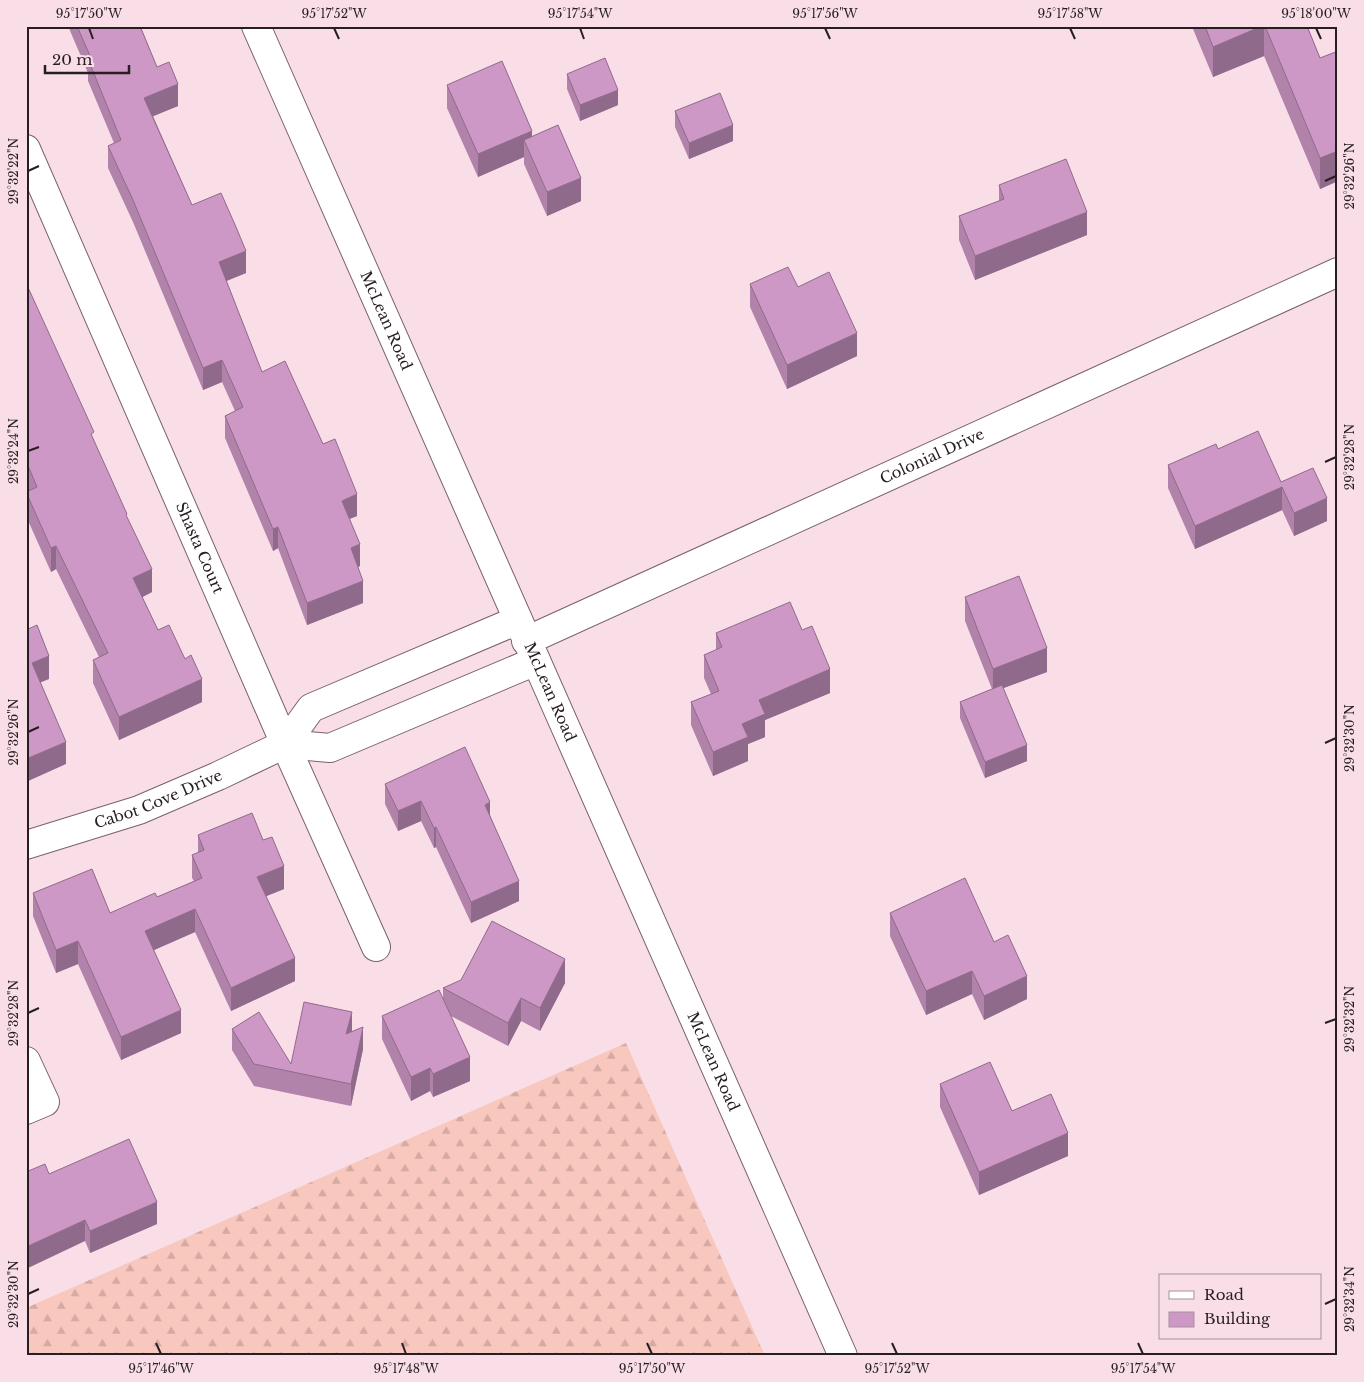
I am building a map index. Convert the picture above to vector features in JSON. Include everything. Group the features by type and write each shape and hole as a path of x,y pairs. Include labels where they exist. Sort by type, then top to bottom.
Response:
{"street":[{"name":"McLean Road","path":"256,26 843,1356"},
{"name":"Shasta Court","path":"26,149 285,744 376,947"},
{"name":"Colonial Drive","path":"527,641 1338,272"},
{"name":"Cabot Cove Drive","path":"26,845 139,810 218,776 285,744 311,708 527,641"},
{"path":"285,744 330,748 527,641"},
{"path":"26,1061 36,1106"}],"green space":[{"path":"626,1043 765,1356 26,1356 26,1308"}],"building":[{"path":"77,26 140,26 157,67 169,62 178,84 144,98 192,205 221,193 236,227 246,251 219,262 262,372 285,361 323,444 335,439 357,494 342,501 360,544 351,548 363,581 307,603 278,527 273,529 225,416 243,407 222,360 203,368 133,200 108,146 121,140 88,59 91,58"},
{"path":"1205,26 1262,26 1213,47"},
{"path":"1265,26 1307,26 1320,58 1338,51 1338,151 1320,158"},
{"path":"605,58 618,90 580,105 567,74"},
{"path":"502,61 532,131 478,154 447,85"},
{"path":"720,93 733,125 689,143 675,111"},
{"path":"558,125 581,178 547,192 524,140"},
{"path":"1066,159 1087,212 975,256 959,216 1004,199 999,185"},
{"path":"788,267 798,287 829,272 857,333 787,365 750,284"},
{"path":"26,283 94,432 91,434 152,569 133,578 158,630 169,625 185,659 191,655 202,679 119,717 93,660 108,653 56,546 51,548 26,492 37,487 26,461 26,431 28,431 26,427"},
{"path":"1258,431 1281,482 1313,468 1327,498 1294,513 1282,487 1195,526 1168,465 1216,444 1218,449"},
{"path":"1019,576 1047,648 993,669 965,597"},
{"path":"790,602 802,630 812,626 830,669 759,700 765,714 742,724 748,737 713,752 691,702 719,691 704,655 722,647 716,633"},
{"path":"37,625 49,656 32,663 66,742 26,759 26,630"},
{"path":"1002,685 1027,745 985,762 960,702"},
{"path":"465,747 490,802 485,805 519,881 471,902 436,827 434,828 421,801 398,811 385,784"},
{"path":"252,813 263,840 272,837 284,866 257,877 295,958 231,988 195,909 145,931 181,1010 121,1037 78,941 56,950 33,893 92,869 110,913 155,893 157,897 202,878 192,855 204,850 198,835"},
{"path":"965,878 994,942 1008,935 1027,976 984,996 972,971 926,991 890,913"},
{"path":"492,921 565,959 540,1008 521,998 508,1023 443,988 461,980"},
{"path":"439,990 470,1057 433,1074 430,1068 411,1077 382,1016"},
{"path":"304,1002 352,1012 346,1034 363,1027 351,1084 254,1064 232,1029 259,1012 291,1064"},
{"path":"990,1062 1012,1111 1051,1094 1068,1133 979,1172 940,1084"},
{"path":"129,1139 157,1202 90,1231 85,1220 26,1247 26,1172 45,1164 49,1174"}]}
